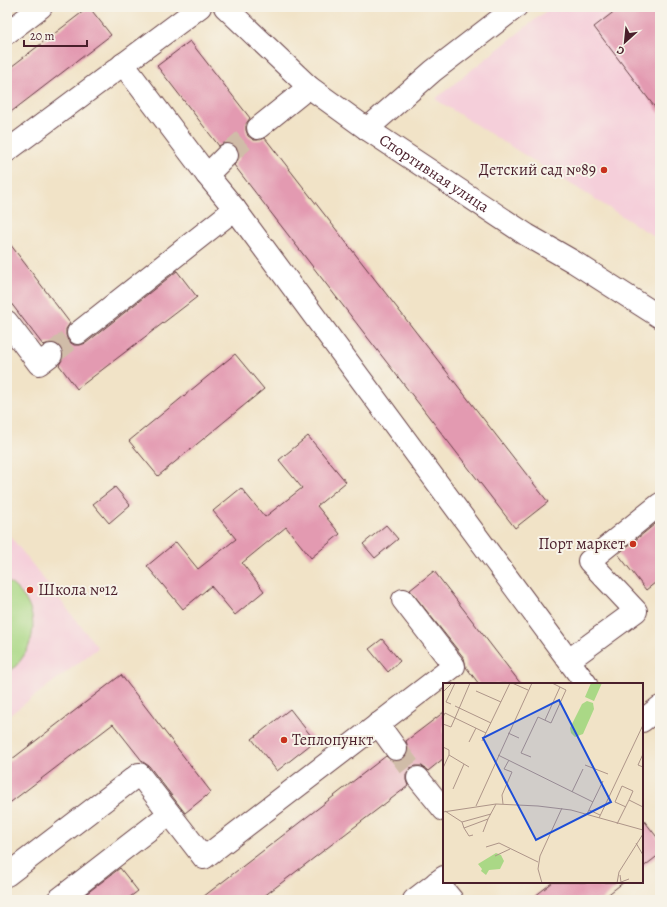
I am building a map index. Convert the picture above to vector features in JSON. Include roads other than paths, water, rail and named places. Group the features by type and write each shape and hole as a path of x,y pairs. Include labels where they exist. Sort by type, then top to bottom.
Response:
{"street":[{"path":"7,33 41,7"},
{"path":"7,151 124,64 174,14 200,7"},
{"name":"Спортивная улица","path":"225,7 309,87 367,129 527,235 574,262 660,317"},
{"path":"367,129 433,71 516,7"},
{"path":"124,64 207,175 235,209 585,683"},
{"path":"258,128 309,87"},
{"path":"207,175 227,156"},
{"path":"78,333 235,209"},
{"path":"7,322 40,364 51,355"},
{"path":"569,660 636,611 588,561 660,504"},
{"path":"7,875 139,774 204,858 454,666 403,600"},
{"path":"643,720 660,707"},
{"path":"378,724 396,749"},
{"path":"418,778 443,809"},
{"path":"58,900 169,814"},
{"path":"414,900 441,879"},
{"path":"443,883 452,900"}],"tunnel":[{"path":"227,155 258,128"},
{"path":"51,355 78,333"},
{"path":"396,749 418,778"}],"place":[{"name":"Детский сад №89","path":"604,170"},
{"name":"Порт маркет","path":"633,544"},
{"name":"Школа №12","path":"30,590"},
{"name":"Теплопункт","path":"284,740"}]}
